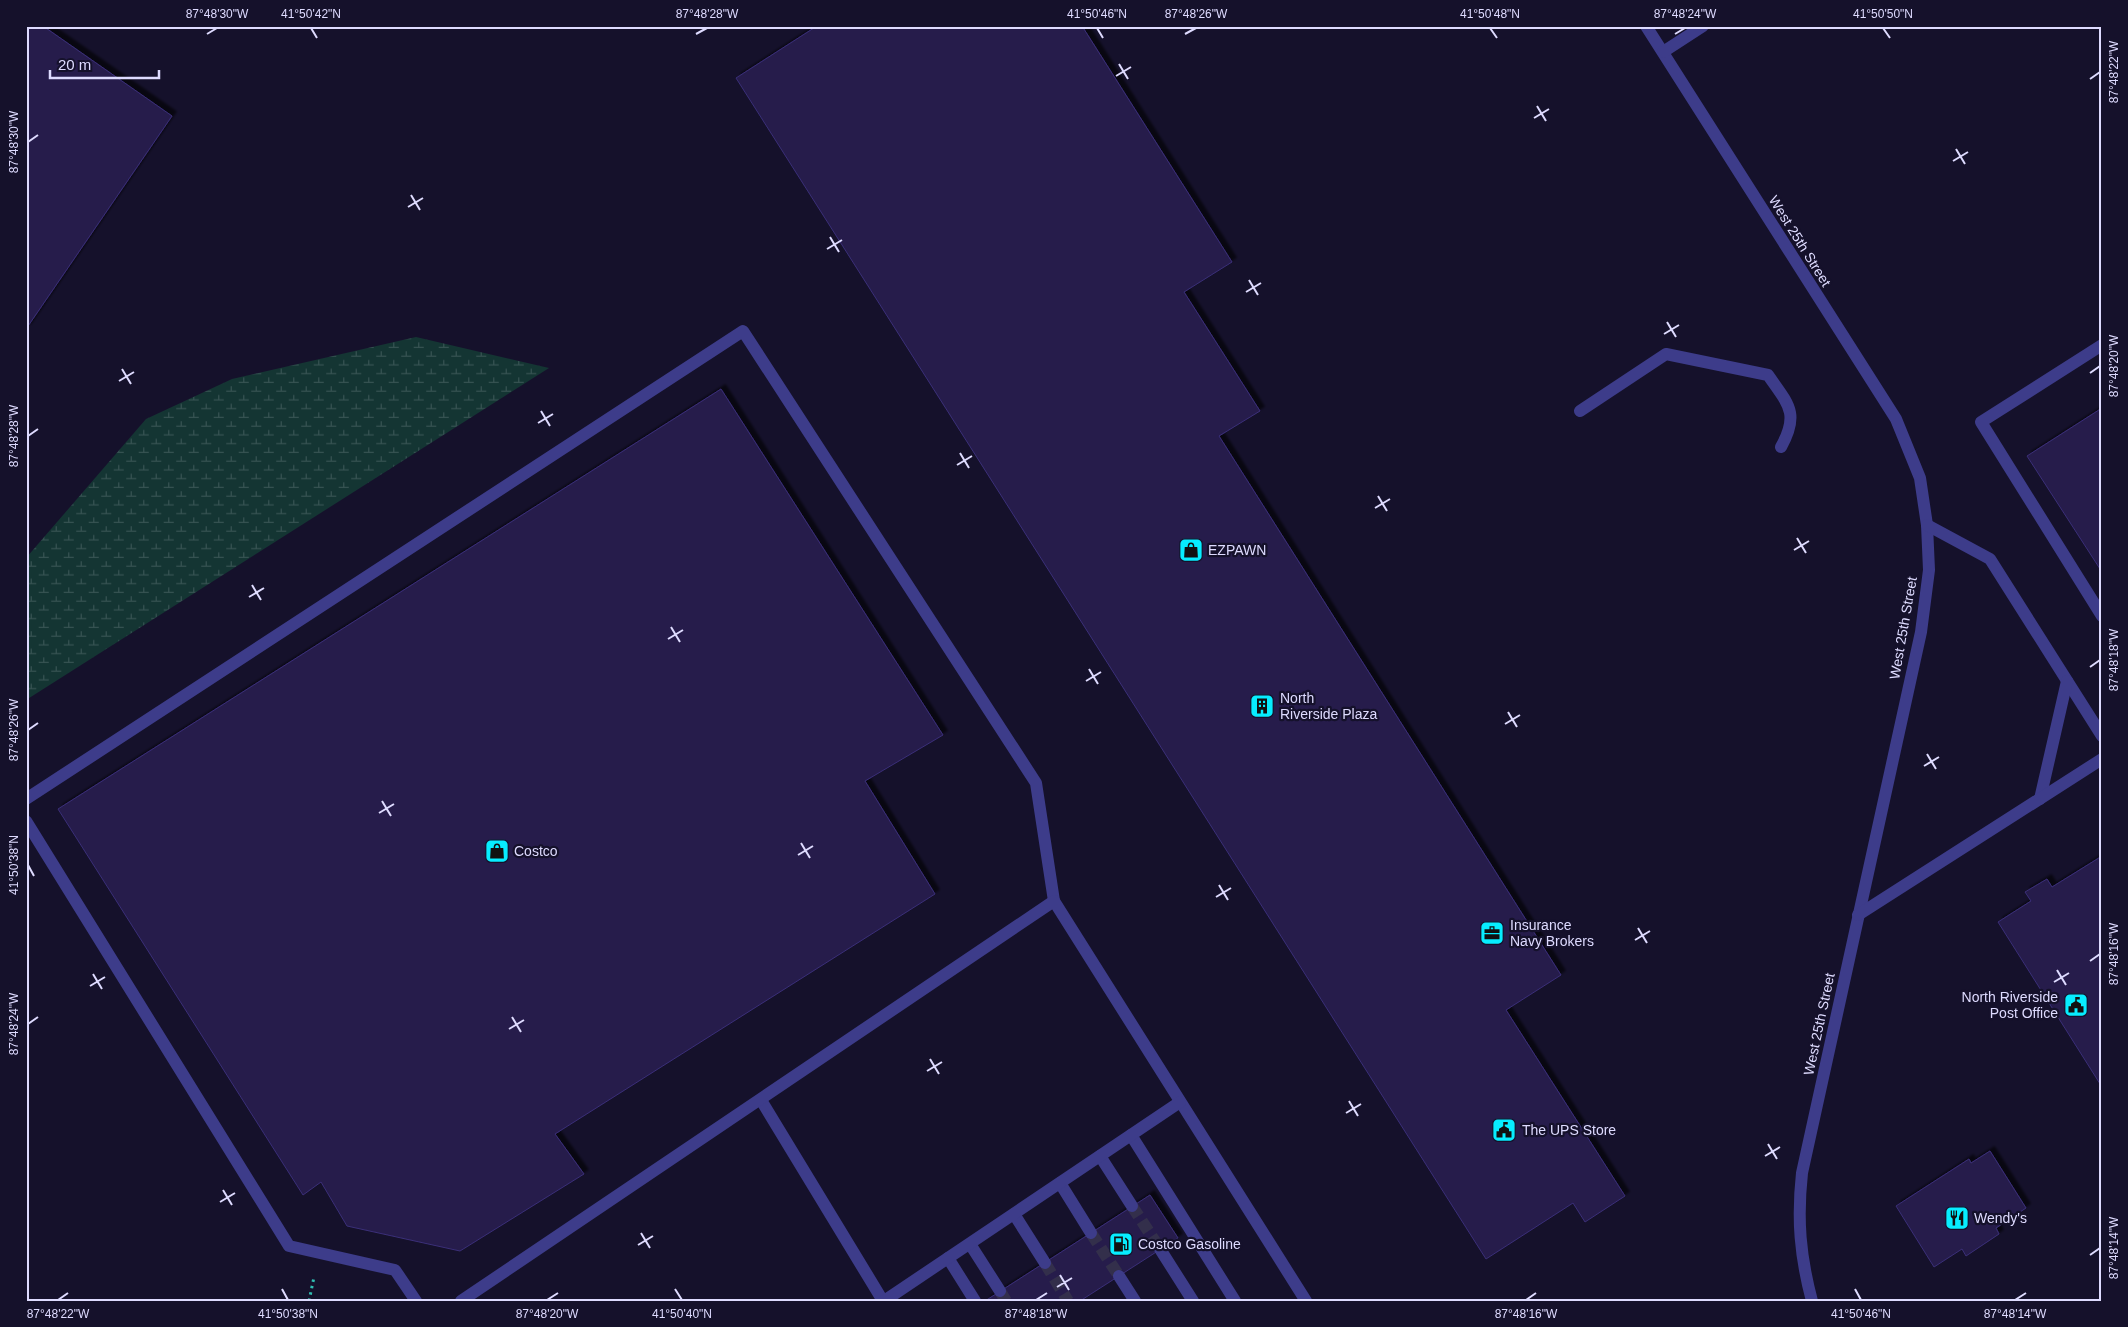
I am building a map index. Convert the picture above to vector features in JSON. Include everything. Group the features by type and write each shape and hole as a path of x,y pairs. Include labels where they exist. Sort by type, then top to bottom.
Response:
{"street":[{"name":"West 25th Street","path":"1646,26 1896,419 1920,478 1927,525 1929,570 1921,632 1802,1173 1799,1225 1803,1266 1812,1301"},
{"path":"1663,52 1703,26"},
{"path":"26,799 743,331 1036,783 1054,901 1306,1301"},
{"path":"2102,345 1981,422 2102,616"},
{"path":"1580,411 1666,354 1768,375 1786,401 1792,418 1790,432 1781,447"},
{"path":"1927,525 1990,559 2102,736"},
{"path":"2040,799 2067,681"},
{"path":"1858,914 2102,759"},
{"path":"26,821 289,1246 395,1270 416,1301"},
{"path":"461,1301 1054,901"},
{"path":"761,1100 884,1301 1180,1102"},
{"path":"1130,1136 1235,1301"},
{"path":"1100,1156 1132,1206"},
{"path":"1060,1183 1091,1233"},
{"path":"1014,1214 1045,1263"},
{"path":"970,1244 1000,1291"},
{"path":"1160,1250 1193,1301"},
{"path":"948,1258 975,1301"},
{"path":"1119,1276 1136,1301"}],"green space":[{"path":"416,337 549,368 26,700 26,558 146,419 232,379"}],"building":[{"path":"26,26 43,26 172,116 26,329"},
{"name":"North Riverside Plaza","path":"817,26 1082,26 1232,262 1184,292 1260,411 1219,436 1561,975 1506,1010 1625,1196 1585,1222 1573,1203 1486,1259 736,78"},
{"name":"Costco","path":"721,389 943,735 865,781 935,894 555,1134 584,1174 460,1251 347,1226 321,1182 303,1195 58,809"},
{"path":"2102,408 2102,572 2027,456"},
{"name":"North Riverside Post Office","path":"2102,856 2102,1087 1998,922 2031,901 2025,892 2047,879 2052,887"},
{"name":"Wendy's","path":"1990,1151 2026,1208 1996,1228 1999,1234 1966,1256 1962,1249 1934,1267 1896,1206 1969,1159 1971,1163"},
{"name":"Costco Gasoline","path":"1150,1195 1178,1238 1080,1301 985,1301"}],"tunnel":[{"path":"1132,1206 1160,1249"},
{"path":"1091,1233 1119,1276"},
{"path":"1045,1263 1068,1301"},
{"path":"1000,1291 1006,1301"}],"place":[{"name":"EZPAWN","path":"1191,550"},
{"name":"North Riverside Plaza","path":"1262,706"},
{"name":"Costco","path":"497,851"},
{"name":"Insurance Navy Brokers","path":"1492,933"},
{"name":"North Riverside Post Office","path":"2076,1005"},
{"name":"The UPS Store","path":"1504,1130"},
{"name":"Wendy's","path":"1957,1218"},
{"name":"Costco Gasoline","path":"1121,1244"}]}
